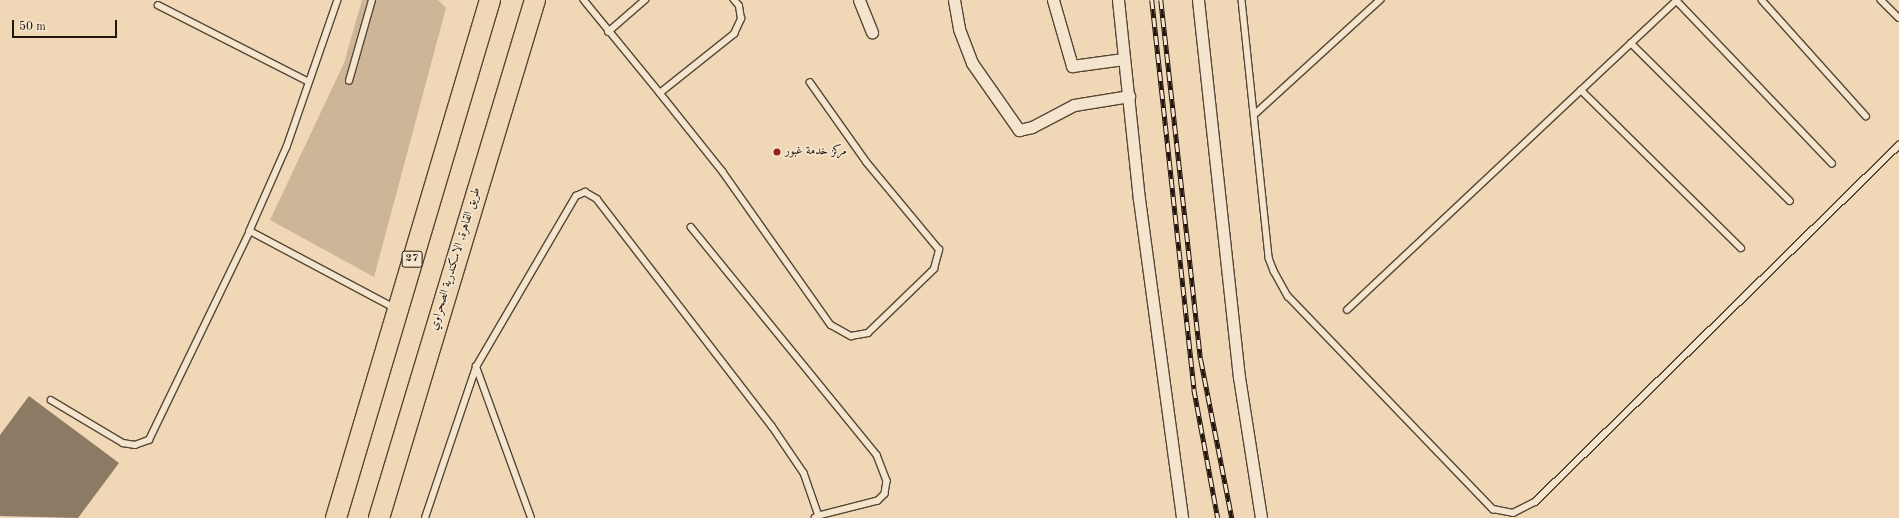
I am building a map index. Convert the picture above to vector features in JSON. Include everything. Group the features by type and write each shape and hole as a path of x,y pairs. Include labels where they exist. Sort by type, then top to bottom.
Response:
{"highway":[{"path":"474,0 478,32"},
{"name":"27","path":"336,518 478,32 490,0"},
{"name":"طريق القاهرة, الاسكندرية الصحراوي","path":"382,515 534,0"},
{"path":"526,23 550,0"}],"street":[{"path":"859,0 872,33"},
{"path":"954,0 959,29 972,63 1019,130 1032,128 1074,105 1129,96"},
{"path":"1053,0 1072,66 1124,59"},
{"path":"1118,0 1139,199 1182,518"},
{"path":"1198,0 1230,308 1261,518"}],"lane":[{"path":"51,400 124,443 135,445 150,440 250,230 287,147 338,0"},
{"path":"349,81 372,0"},
{"path":"584,0 608,32 724,172 831,325 851,336 868,333 934,269 939,250 866,162 810,83"},
{"path":"608,32 645,0"},
{"path":"660,93 734,34 741,19 740,6 734,0"},
{"path":"1242,0 1269,258 1288,296 1493,509 1513,513 1535,502 1899,145"},
{"path":"1254,114 1380,0"},
{"path":"1347,310 1677,0 1832,163"},
{"path":"1762,0 1866,116"},
{"path":"1881,0 1899,18"},
{"path":"158,5 309,82"},
{"path":"1631,43 1790,201"},
{"path":"1581,90 1740,248"},
{"path":"425,518 476,367 576,196 585,192 597,199 772,426 804,474 817,517 878,501 885,494 887,481 878,455 691,227"},
{"path":"250,230 397,310"},
{"path":"476,367 531,518"}],"shaded area":[{"path":"362,0 438,0 446,8 374,277 270,220 344,63"}],"building":[{"path":"29,396 119,463 78,518 0,516 0,435"}],"railway":[{"path":"1152,0 1194,389 1218,518"},
{"path":"1161,0 1201,360 1232,518"}],"place":[{"name":"مركز خدمة غبور","path":"777,152"}]}
